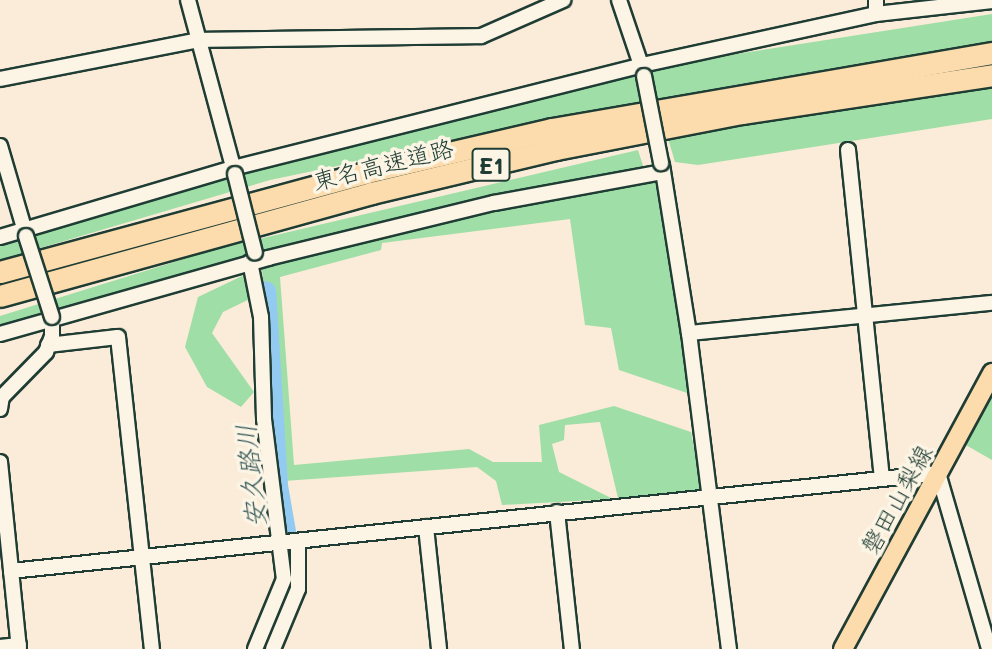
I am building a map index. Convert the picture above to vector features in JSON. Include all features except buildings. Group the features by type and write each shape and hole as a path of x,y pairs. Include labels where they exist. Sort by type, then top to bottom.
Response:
{"highway":[{"name":"東名高速道路","path":"0,272 367,172 552,129 992,53"},
{"name":"東名高速道路","path":"0,296 371,192 556,149 742,113 992,75"}],"main road":[{"name":"磐田山梨線","path":"845,647 992,373"}],"street":[{"path":"188,0 234,171 254,258 261,317 264,419 281,542 281,594 255,649"},
{"path":"0,79 199,40 481,36 563,0"},
{"path":"619,0 643,70 662,167 689,333 729,649"},
{"path":"0,237 234,171 643,70 876,7 992,1"},
{"path":"0,146 52,317 48,345 2,397 0,409"},
{"path":"848,150 882,478"},
{"path":"0,334 254,258 662,167"},
{"path":"689,333 992,303"},
{"path":"48,345 118,337 152,649"},
{"path":"0,462 19,647 0,647"},
{"path":"11,571 938,473 985,609 989,649"},
{"path":"557,512 572,649"},
{"path":"426,527 439,649"},
{"path":"273,649 298,589 298,541"}],"green space":[{"path":"992,14 992,46 620,107 270,180 0,260 0,244 219,178 653,67"},
{"path":"992,81 992,119 698,165 675,162 667,135"},
{"path":"638,150 646,175 664,179 696,396 619,370 611,328 585,325 570,219 382,243 381,250 280,277 294,465 469,449 493,462 542,462 539,425 614,406 691,432 702,490 618,498 600,422 565,425 564,440 552,444 559,472 613,499 502,505 496,481 477,467 284,481 264,292 223,312 212,333 254,392 241,407 207,387 185,347 198,297 242,276 264,290 259,239"},
{"path":"245,240 251,257 62,309 0,333 0,316"},
{"path":"992,390 992,460 964,444"}],"waterway":[{"name":"安久路川","path":"264,649 293,577 277,485 265,291"}]}
